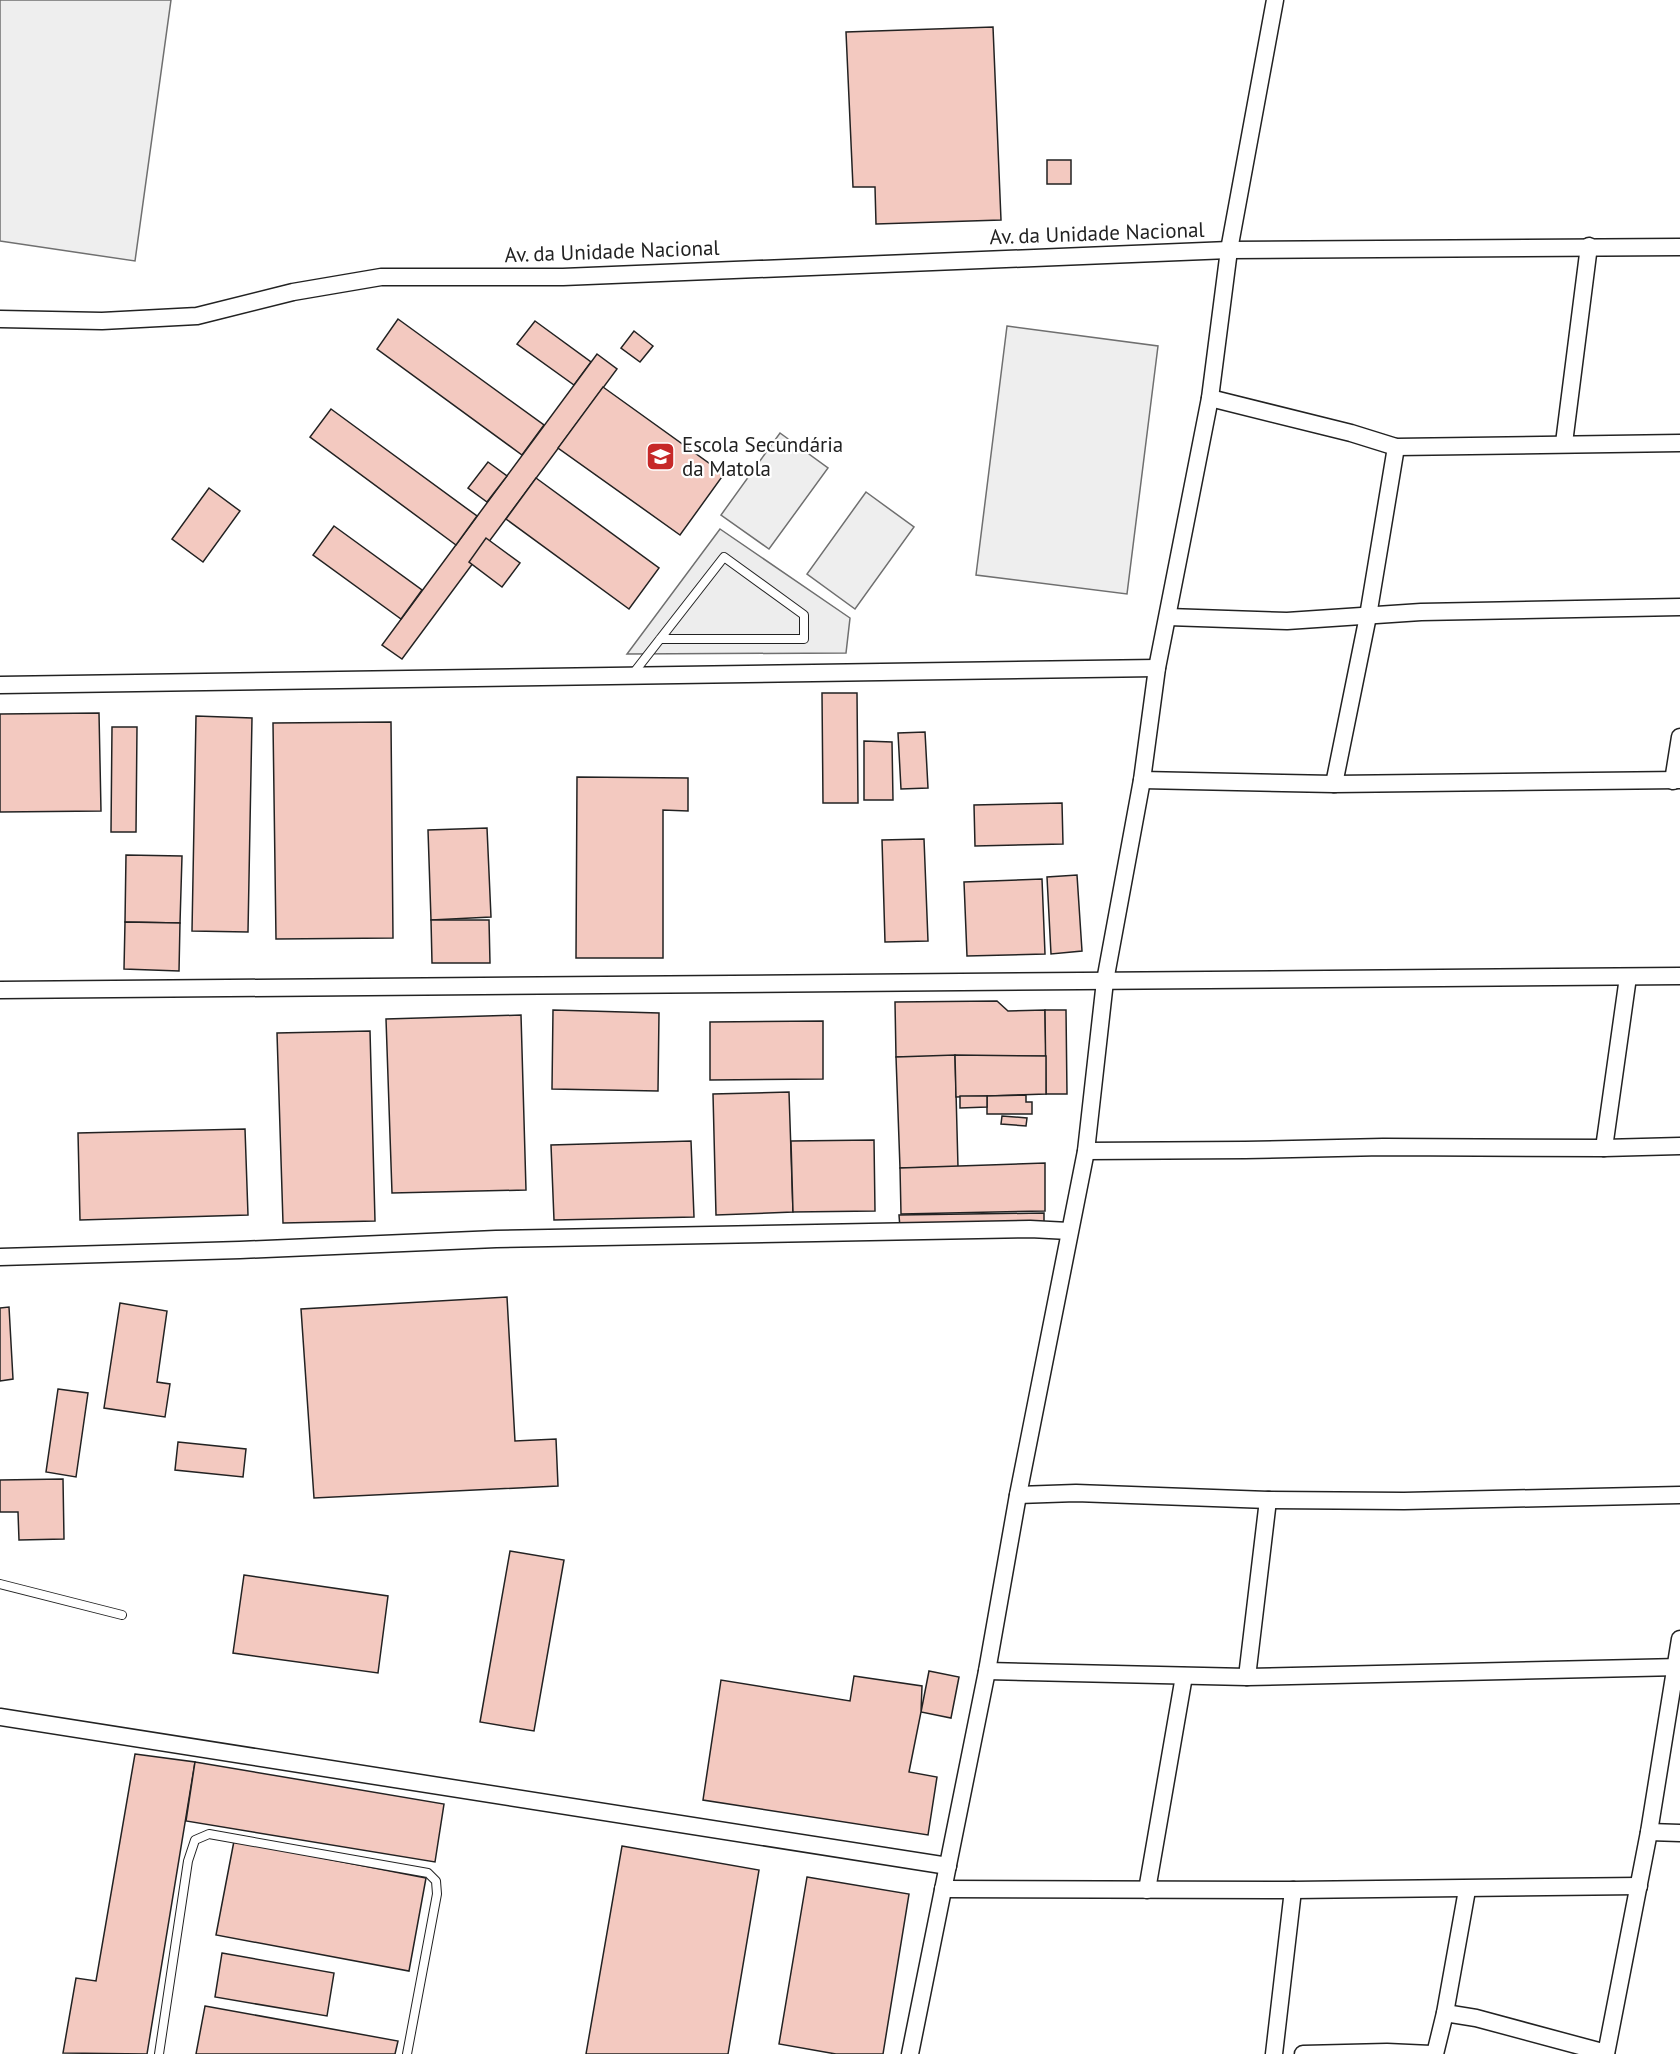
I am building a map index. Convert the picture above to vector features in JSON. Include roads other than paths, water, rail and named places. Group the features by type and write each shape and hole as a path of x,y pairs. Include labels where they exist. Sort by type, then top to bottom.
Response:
{"street":[{"path":"910,2054 987,1671 1018,1495 1086,1151 1105,981 1142,780 1157,668 1210,398 1229,250 1275,0"},
{"path":"1564,443 1589,246"},
{"name":"Av. da Unidade Nacional","path":"0,319 102,321 197,316 293,292 381,277 563,277 1229,250 1680,246"},
{"path":"1210,398 1351,433 1396,447 1680,443"},
{"path":"1334,784 1368,616 1396,447"},
{"path":"1168,617 1287,621 1421,612 1680,607"},
{"path":"0,685 1157,668"},
{"path":"1142,780 1334,784 1677,780 1680,737"},
{"path":"0,990 1680,976"},
{"path":"1604,1148 1628,977"},
{"path":"1086,1151 1680,1146"},
{"path":"0,1257 496,1239 1030,1229 1070,1231"},
{"path":"1018,1495 1077,1493 1268,1500 1404,1501 1680,1495"},
{"path":"1247,1677 1268,1500"},
{"path":"1445,2013 1476,2018 1606,2053 1650,1832 1678,1667 1680,1640"},
{"path":"987,1671 1247,1677 1678,1667"},
{"path":"1147,1890 1184,1676"},
{"path":"0,1718 948,1866"},
{"path":"1650,1832 1680,1833"},
{"path":"943,1889 1467,1890 1639,1886"},
{"path":"1274,2054 1293,1890"},
{"path":"1303,2054 1387,2052 1433,2054 1445,2013 1467,1890"}],"lane":[{"path":"631,675 724,557 804,615 804,639 660,639"},
{"path":"0,1584 122,1615"},
{"path":"159,2054 188,1861 195,1840 209,1834 428,1873 436,1881 437,1894 407,2054"}],"place":[{"name":"Escola Secundária da Matola","path":"661,456"}]}
